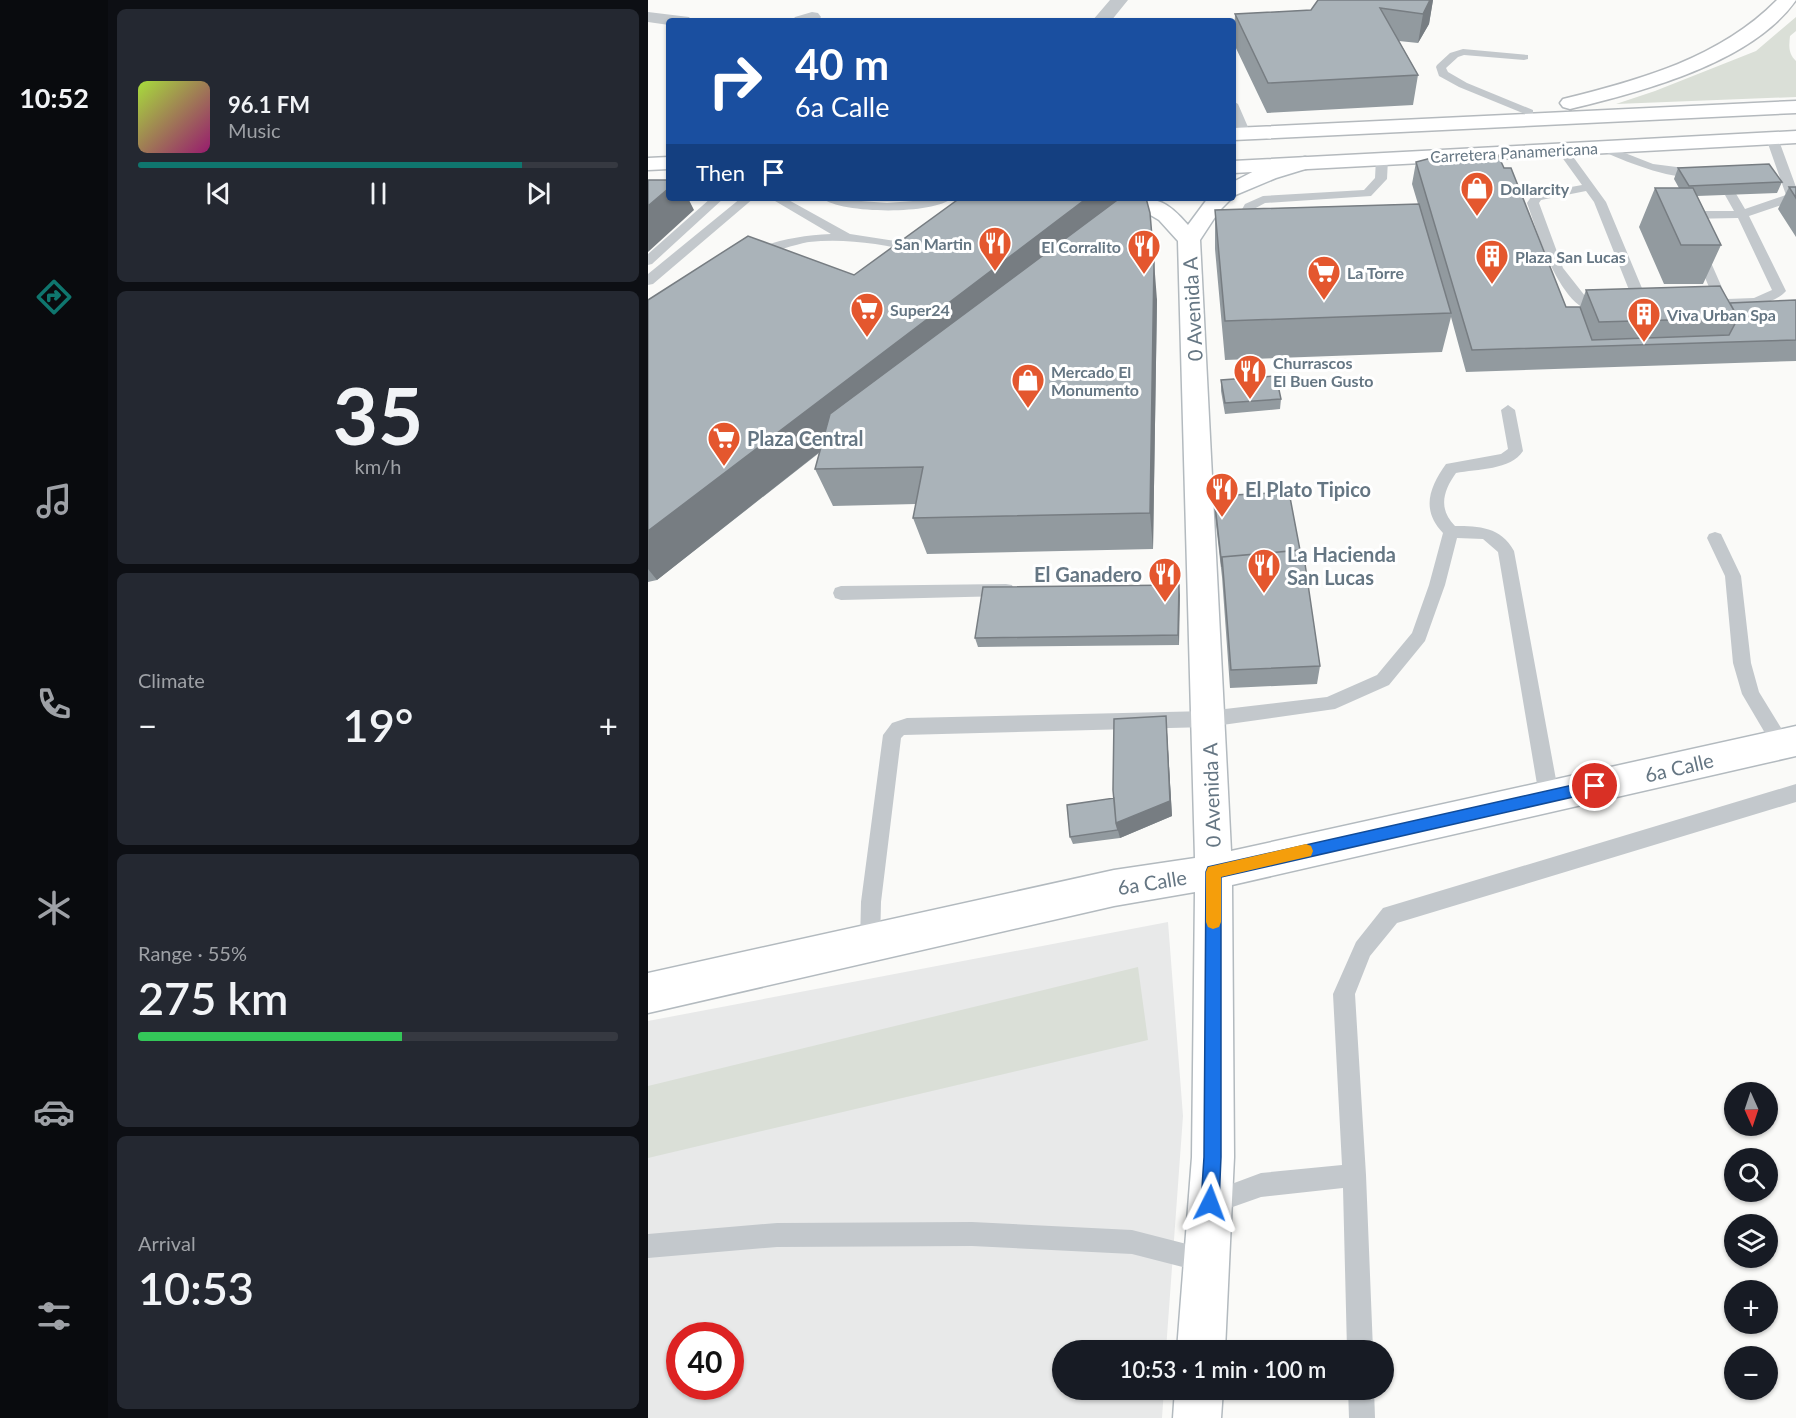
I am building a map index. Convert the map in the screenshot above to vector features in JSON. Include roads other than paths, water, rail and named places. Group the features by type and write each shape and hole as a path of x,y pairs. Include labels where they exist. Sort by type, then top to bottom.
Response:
{"main road":[{"path":"1482,122 1592,99 1639,85 1680,69 1727,48 1762,24 1786,0"},
{"name":"Carretera Panamericana","path":"1239,134 1796,107"},
{"name":"Carretera Panamericana","path":"1236,167 1796,137"},
{"path":"1236,189 1268,173 1305,163"},
{"path":"648,164 666,164"},
{"name":"0 Avenida A","path":"1143,201 1167,215 1189,240"},
{"name":"0 Avenida A","path":"1202,1340 1213,1157 1214,872 1208,719 1192,587 1189,240 1210,207 1217,201"},
{"name":"6a Calle","path":"648,993 1114,888 1214,872 1789,743"},
{"path":"1197,1418 1198,1400"}],"street":[{"path":"1104,18 1119,0"},
{"path":"1114,18 1127,0"},
{"path":"648,17 666,19"}],"lane":[{"path":"1524,57 1463,52 1454,55 1441,67 1443,74 1463,85 1529,112"},
{"path":"1236,119 1239,134"},
{"path":"1722,303 1685,210 1742,214 1792,196 1791,189 1779,171 1772,138"},
{"path":"1602,147 1627,160 1664,171 1710,173"},
{"path":"1562,149 1590,187 1600,202 1648,305 1620,308 1593,307 1584,304 1545,250 1533,203 1537,197 1590,187"},
{"path":"1268,228 1256,228 1243,218 1249,207 1263,200 1368,198 1381,179 1382,159"},
{"path":"1664,171 1673,188"},
{"path":"1688,304 1757,301 1771,298 1779,291 1731,195"},
{"path":"648,261 715,201"},
{"path":"648,281 744,201"},
{"path":"781,201 850,239"},
{"path":"843,201 867,206 922,204 934,201"},
{"path":"768,265 742,259 776,243 807,238 883,240 922,245 900,261"},
{"path":"1508,410 1516,452 1505,459 1451,468 1440,483 1436,495 1436,512 1441,523 1451,532 1483,532 1499,539 1506,551 1549,796"},
{"path":"870,944 871,902 892,735 898,729 907,726 1208,719 1233,714 1329,704 1383,680 1419,636 1445,560 1451,532"},
{"path":"1715,538 1733,576 1742,663 1751,694 1789,743"},
{"path":"841,593 1018,590"},
{"path":"1360,1340 1354,1175 1344,994 1363,949 1390,915 1796,793"},
{"path":"1210,1203 1262,1185 1354,1175"},
{"path":"648,1246 777,1235 972,1234 1132,1242 1206,1261"},
{"path":"1361,1400 1362,1418"}],"place":[{"name":"Dollarcity","path":"1477,217"},
{"name":"San Martin","path":"995,272"},
{"name":"El Corralito","path":"1144,275"},
{"name":"Plaza San Lucas","path":"1492,285"},
{"name":"La Torre","path":"1324,301"},
{"name":"Super24","path":"867,338"},
{"name":"Viva Urban Spa","path":"1644,343"},
{"name":"Churrascos El Buen Gusto","path":"1250,400"},
{"name":"Mercado El Monumento","path":"1028,409"},
{"name":"Plaza Central","path":"724,467"},
{"name":"El Plato Tipico","path":"1222,518"},
{"name":"La Hacienda San Lucas","path":"1264,594"},
{"name":"El Ganadero","path":"1165,603"}]}
